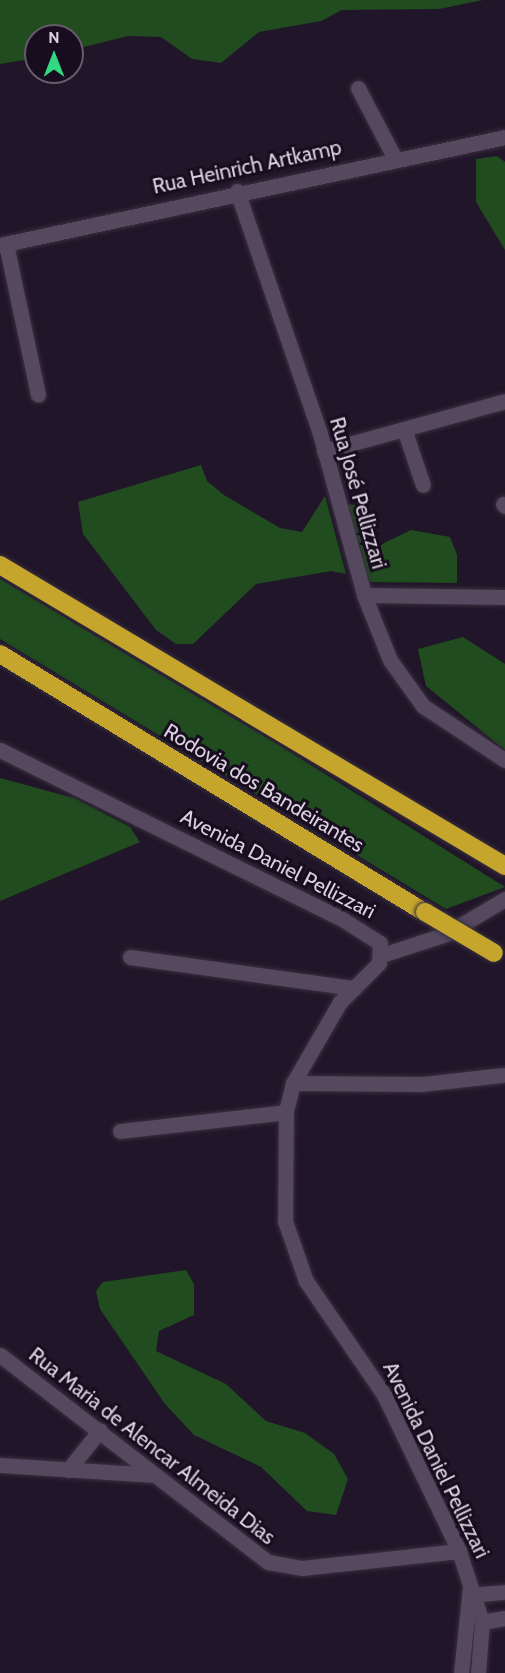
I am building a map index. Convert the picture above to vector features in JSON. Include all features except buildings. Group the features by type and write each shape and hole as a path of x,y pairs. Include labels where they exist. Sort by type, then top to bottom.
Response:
{"highway":[{"path":"0,565 505,866"},
{"name":"Rodovia dos Bandeirantes","path":"0,654 499,956"}],"street":[{"path":"358,88 394,157"},
{"name":"Rua Heinrich Artkamp","path":"3,244 394,157 505,137"},
{"name":"Rua José Pellizzari","path":"237,191 324,451 364,595 390,660 423,706 505,760"},
{"path":"3,244 38,395"},
{"path":"324,451 505,401"},
{"path":"404,429 423,485"},
{"path":"364,595 505,597"},
{"name":"Avenida Daniel Pellizzari","path":"0,750 372,935 382,956 326,1023 293,1083 286,1112 283,1190 292,1253 384,1395 459,1551 470,1576 482,1622 478,1673"},
{"path":"382,956 446,934 505,899"},
{"path":"130,957 354,988"},
{"path":"293,1083 422,1084 502,1075"},
{"path":"120,1131 286,1112"},
{"name":"Rua Maria de Alencar Almeida Dias","path":"0,1355 100,1430 155,1475 280,1567 459,1551"},
{"path":"68,1470 100,1430"},
{"path":"0,1465 155,1475"},
{"path":"473,1594 505,1592"},
{"name":"Avenida Daniel Pellizzari","path":"461,1673 473,1594"},
{"path":"482,1622 505,1618"}],"green space":[{"path":"0,0 483,0 439,9 342,10 321,21 259,32 221,63 192,59 161,37 128,36 84,47 84,24 24,24 24,60 0,64"},
{"path":"497,156 505,162 505,250 476,202 476,159"},
{"path":"201,465 207,481 224,495 280,528 302,532 325,496 346,574 331,571 256,584 193,644 176,644 156,630 83,534 78,502"},
{"path":"344,504 355,505 363,537 376,547 411,530 450,537 457,555 457,583 367,582"},
{"path":"0,579 282,747 505,887 446,909 0,639"},
{"path":"463,637 505,664 505,750 426,686 418,649"},
{"path":"0,778 74,798 130,827 140,842 0,901"},
{"path":"186,1270 194,1284 194,1315 159,1331 156,1351 226,1384 266,1421 305,1433 334,1454 348,1479 336,1515 307,1511 261,1467 194,1435 165,1404 100,1309 96,1291 103,1282"}]}
